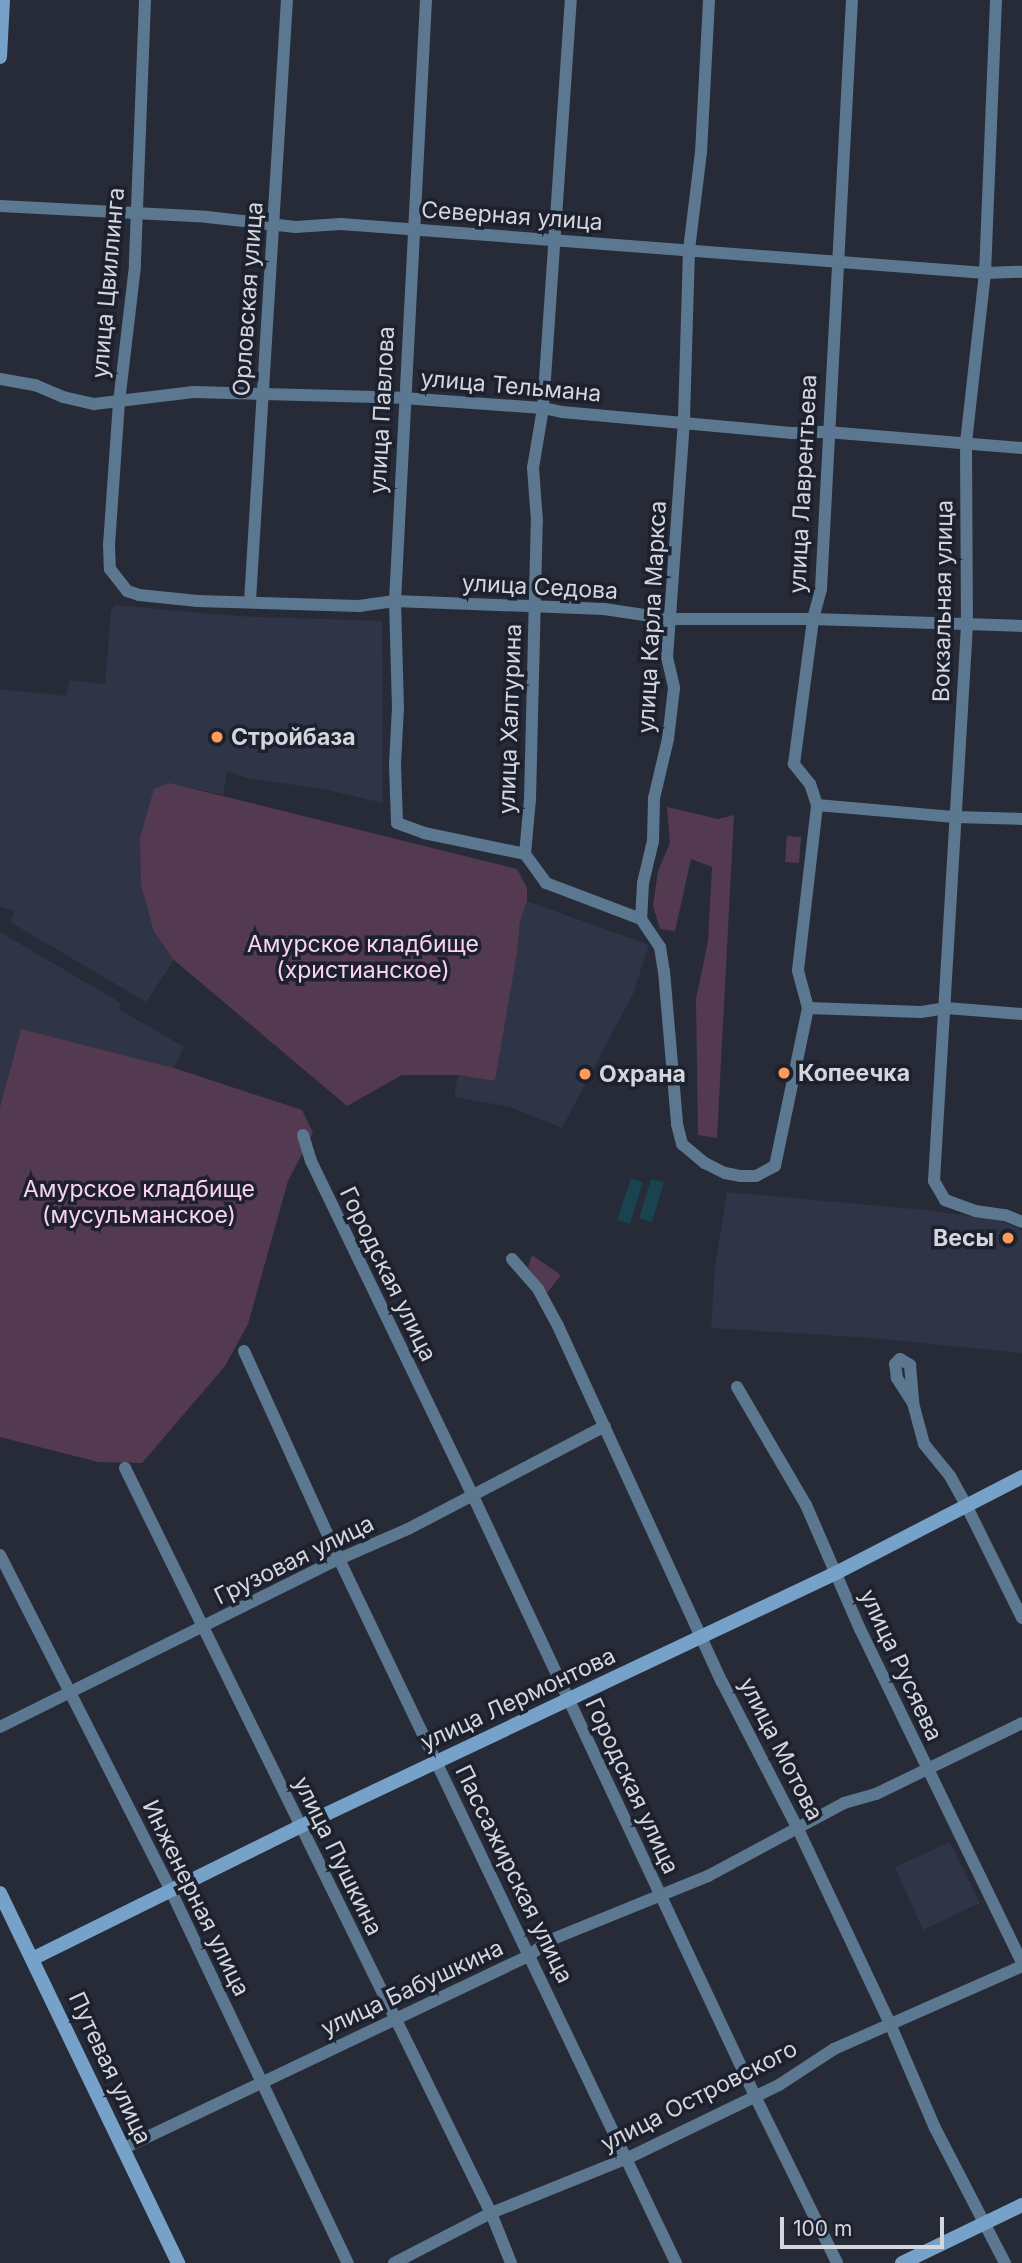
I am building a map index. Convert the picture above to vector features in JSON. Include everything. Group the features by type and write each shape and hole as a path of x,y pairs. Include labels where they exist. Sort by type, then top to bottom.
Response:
{"street":[{"path":"0,57 3,0"},
{"name":"улица Цвиллинга","path":"110,569 109,545 119,402 135,266 145,0"},
{"name":"Орловская улица","path":"250,601 287,0"},
{"name":"улица Павлова","path":"426,0 403,398 395,601 397,822 424,833 524,853"},
{"name":"улица Халтурина","path":"524,853 530,799 537,521 533,468 543,408 570,0"},
{"name":"улица Карла Маркса","path":"641,919 643,883 653,841 654,798 668,739 674,688 667,657 684,421 689,250 701,152 709,0"},
{"name":"улица Лаврентьева","path":"817,805 810,784 794,764 813,619 821,589 827,432 852,0"},
{"name":"Вокзальная улица","path":"996,0 985,273 966,443 967,625 934,1181 945,1200 1022,1222"},
{"name":"Северная улица","path":"0,205 138,212 295,227 341,224 985,273 1022,272"},
{"name":"улица Тельмана","path":"0,379 35,385 63,397 94,404 193,392 403,398 543,408 792,433 827,432 1022,448"},
{"name":"улица Седова","path":"110,569 122,586 139,595 359,607 395,601 535,605 604,609 671,619 813,619 1022,626"},
{"path":"524,853 545,883 641,919 660,947 677,1124 682,1144 705,1163 725,1173 756,1176 775,1166 808,1008 798,970 817,805 955,817 1022,819"},
{"path":"808,1008 921,1012 946,1008 1022,1014"},
{"name":"Городская улица","path":"303,1135 311,1161 837,2263"},
{"name":"улица Мотова","path":"512,1259 538,1289 605,1426 722,1682 798,1829 891,2026 935,2127 1005,2263"},
{"name":"Пассажирская улица","path":"244,1351 339,1559 676,2263"},
{"name":"улица Русяева","path":"737,1387 806,1505 928,1771 1022,1965"},
{"path":"913,1403 924,1444 950,1476 1022,1618"},
{"name":"Грузовая улица","path":"0,1727 339,1559 473,1496 605,1426"},
{"name":"улица Пушкина","path":"125,1468 491,2213 511,2263"},
{"name":"улица Лермонтова","path":"32,1959 301,1826 836,1573 1022,1478"},
{"name":"Инженерная улица","path":"0,1555 171,1891 348,2263"},
{"name":"улица Бабушкина","path":"122,2149 262,2081 396,2021 530,1955 548,1941 708,1875 844,1803 876,1794 928,1771 1022,1723"},
{"name":"Путевая улица","path":"0,1893 178,2263"},
{"name":"улица Островского","path":"394,2263 491,2213 628,2158 755,2096 834,2049 891,2026 1022,1965"},
{"path":"902,2263 1022,2204"}],"shaded area":[{"path":"116,605 235,616 382,621 383,803 323,789 246,778 227,771 223,795 170,783 154,932 174,960 146,1002 10,922 15,911 0,907 0,689 66,696 70,680 105,684 111,611"},
{"path":"527,901 649,945 633,994 562,1128 510,1107 454,1097 458,1075 495,1081 520,921"},
{"path":"0,932 121,1003 119,1009 184,1047 174,1068 21,1029 0,1107"},
{"path":"631,1178 643,1182 630,1224 617,1220"},
{"path":"651,1179 664,1182 652,1222 639,1218"},
{"path":"727,1192 926,1210 999,1220 1022,1230 1022,1353 871,1338 711,1328 715,1267"},
{"path":"950,1842 980,1903 923,1930 895,1867"}],"green space":[{"name":"Амурское кладбище (христианское)","path":"170,783 517,869 527,888 527,901 520,921 495,1081 458,1075 402,1075 347,1106 174,960 154,932 141,884 140,838 154,789"},
{"path":"667,807 718,819 734,815 717,1138 698,1135 696,999 708,941 712,867 691,859 675,931 660,929 653,906 658,871 670,843"},
{"path":"787,836 801,837 799,863 785,862"},
{"name":"Амурское кладбище (мусульманское)","path":"21,1029 174,1068 302,1110 313,1133 288,1181 248,1324 225,1366 142,1463 98,1462 0,1437 0,1107"},
{"path":"532,1255 561,1275 547,1293 528,1267"}],"place":[{"name":"Стройбаза","path":"217,737"},
{"name":"Копеечка","path":"784,1073"},
{"name":"Охрана","path":"585,1074"},
{"name":"Весы","path":"1008,1238"}]}
